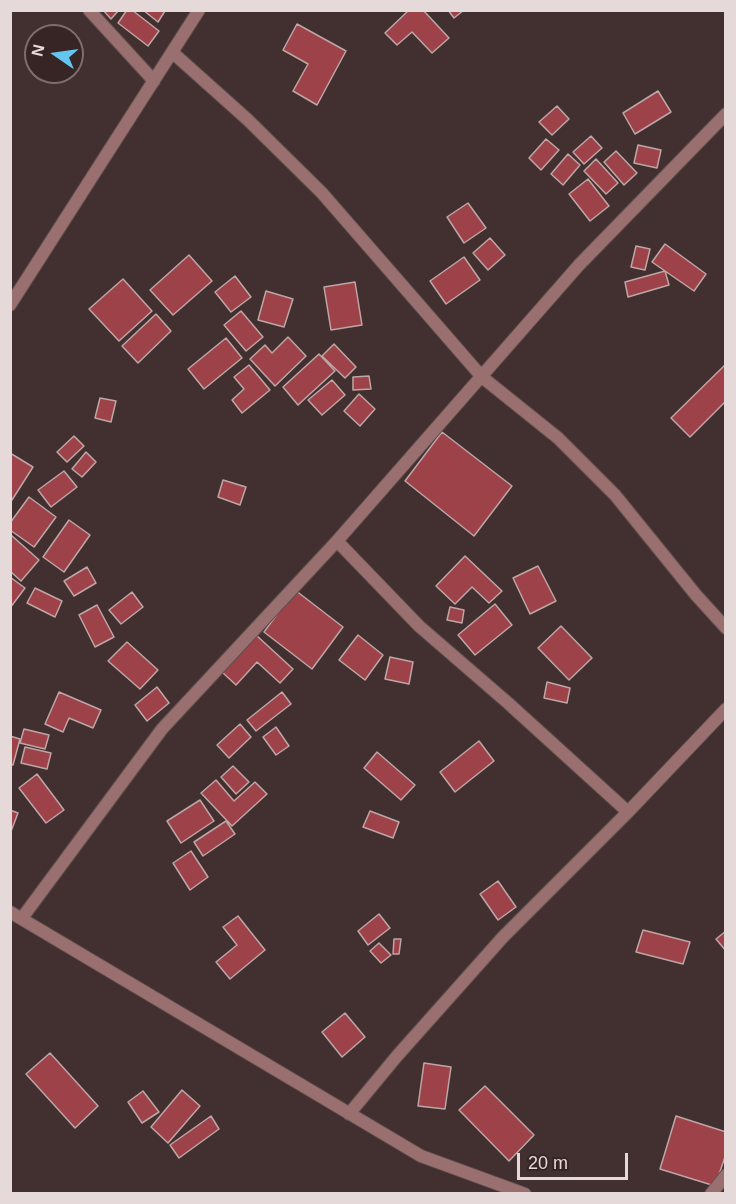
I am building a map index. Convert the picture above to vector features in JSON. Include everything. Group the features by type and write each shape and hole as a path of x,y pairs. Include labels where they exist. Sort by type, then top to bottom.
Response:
{"street":[{"path":"89,10 154,81"},
{"path":"10,305 199,10"},
{"path":"172,52 248,120 322,193 482,377 558,438 615,495 696,595 726,628"},
{"path":"22,918 162,729 337,541 579,265 726,114"},
{"path":"337,541 419,626 628,812"},
{"path":"350,1114 397,1056 503,937 628,812 726,709"},
{"path":"10,912 421,1156 525,1194"},
{"path":"711,1194 726,1175"}],"building":[{"path":"103,10 119,10 111,19"},
{"path":"127,10 132,10 159,31 148,46 118,23"},
{"path":"143,10 164,10 165,11 158,22"},
{"path":"409,10 423,10 449,38 432,53 412,32 397,45 385,33"},
{"path":"448,10 464,10 454,18"},
{"path":"297,24 346,51 317,105 293,91 308,64 283,50"},
{"path":"658,91 671,112 635,134 623,113"},
{"path":"557,106 569,119 552,135 539,122"},
{"path":"591,136 602,148 584,164 573,152"},
{"path":"546,139 559,150 541,170 529,158"},
{"path":"638,145 661,150 657,168 634,163"},
{"path":"616,151 637,173 624,185 604,162"},
{"path":"568,154 580,165 563,185 551,174"},
{"path":"596,159 618,183 606,194 584,171"},
{"path":"588,179 609,206 590,221 569,194"},
{"path":"468,203 486,228 464,243 447,217"},
{"path":"490,238 505,255 488,270 473,253"},
{"path":"665,244 706,274 694,291 652,262"},
{"path":"636,246 650,249 645,270 631,267"},
{"path":"189,255 212,281 173,315 150,290"},
{"path":"464,257 480,280 446,304 430,281"},
{"path":"665,271 669,285 628,297 625,282"},
{"path":"235,276 251,297 231,312 215,292"},
{"path":"123,279 152,311 119,341 89,309"},
{"path":"355,282 362,325 331,330 324,287"},
{"path":"266,291 293,299 284,327 258,320"},
{"path":"241,311 263,337 246,351 224,325"},
{"path":"156,314 171,331 138,363 122,346"},
{"path":"288,337 306,356 275,386 250,359 265,345 272,353"},
{"path":"226,338 242,358 204,389 188,369"},
{"path":"334,344 356,367 345,378 322,356"},
{"path":"319,354 335,371 298,405 283,387"},
{"path":"726,364 726,401 690,437 671,418"},
{"path":"249,365 270,390 242,413 232,400 244,389 234,377"},
{"path":"369,376 371,389 353,390 353,377"},
{"path":"332,380 345,395 322,415 308,400"},
{"path":"359,394 375,409 360,426 344,411"},
{"path":"100,398 116,401 111,422 95,418"},
{"path":"442,432 512,486 474,536 405,481"},
{"path":"74,436 84,446 67,462 57,452"},
{"path":"86,452 96,462 82,477 72,469"},
{"path":"10,453 33,467 12,500 10,499"},
{"path":"64,471 77,487 51,507 38,490"},
{"path":"223,480 246,487 240,505 218,497"},
{"path":"29,497 56,517 34,547 10,530 10,523"},
{"path":"69,520 90,535 64,572 43,557"},
{"path":"11,535 39,560 21,581 10,571"},
{"path":"465,556 502,591 489,603 472,587 455,604 436,586"},
{"path":"538,566 556,601 530,614 513,578"},
{"path":"87,567 96,583 74,596 64,581"},
{"path":"10,577 25,588 10,608"},
{"path":"35,588 62,601 55,617 27,603"},
{"path":"295,590 343,627 312,669 264,632"},
{"path":"132,592 143,607 121,624 109,610"},
{"path":"495,604 512,625 475,655 458,635"},
{"path":"97,605 114,637 95,647 79,615"},
{"path":"450,607 464,610 462,623 447,620"},
{"path":"561,626 592,658 569,680 538,648"},
{"path":"256,635 293,669 280,683 257,662 236,685 222,672"},
{"path":"358,635 383,655 365,680 339,660"},
{"path":"127,642 158,670 140,689 108,661"},
{"path":"390,657 413,662 409,684 385,679"},
{"path":"547,682 570,688 567,703 544,698"},
{"path":"157,687 169,703 147,721 135,705"},
{"path":"59,692 101,710 93,728 69,718 63,732 45,724"},
{"path":"282,692 291,704 256,731 247,720"},
{"path":"240,724 251,737 229,758 217,745"},
{"path":"276,727 289,746 276,755 263,737"},
{"path":"24,729 49,735 45,749 20,743"},
{"path":"10,736 20,739 13,765 10,765"},
{"path":"479,741 494,761 455,792 440,772"},
{"path":"25,747 51,753 47,769 21,763"},
{"path":"377,752 415,785 401,800 364,768"},
{"path":"233,766 249,782 236,794 221,777"},
{"path":"37,774 64,810 46,823 19,788"},
{"path":"216,780 234,801 255,782 267,794 232,826 201,793"},
{"path":"200,800 214,821 181,843 167,821"},
{"path":"10,810 18,813 10,834"},
{"path":"370,811 399,822 393,838 363,827"},
{"path":"226,821 235,834 203,856 194,842"},
{"path":"191,851 208,877 190,890 173,863"},
{"path":"498,881 516,907 498,920 480,894"},
{"path":"379,914 390,928 368,945 358,931"},
{"path":"238,916 265,950 230,979 216,962 237,945 223,927"},
{"path":"643,930 690,942 683,964 636,952"},
{"path":"726,931 726,951 716,939"},
{"path":"394,939 401,939 399,954 393,954"},
{"path":"379,943 391,955 381,963 370,951"},
{"path":"345,1013 365,1037 342,1057 322,1032"},
{"path":"50,1053 98,1106 75,1128 26,1074"},
{"path":"424,1063 451,1067 445,1109 418,1106"},
{"path":"485,1086 534,1135 509,1161 459,1110"},
{"path":"182,1090 200,1106 168,1143 151,1127"},
{"path":"143,1091 159,1112 142,1123 128,1102"},
{"path":"211,1116 219,1129 179,1158 170,1145"},
{"path":"676,1116 726,1132 726,1154 715,1186 660,1169"}]}
